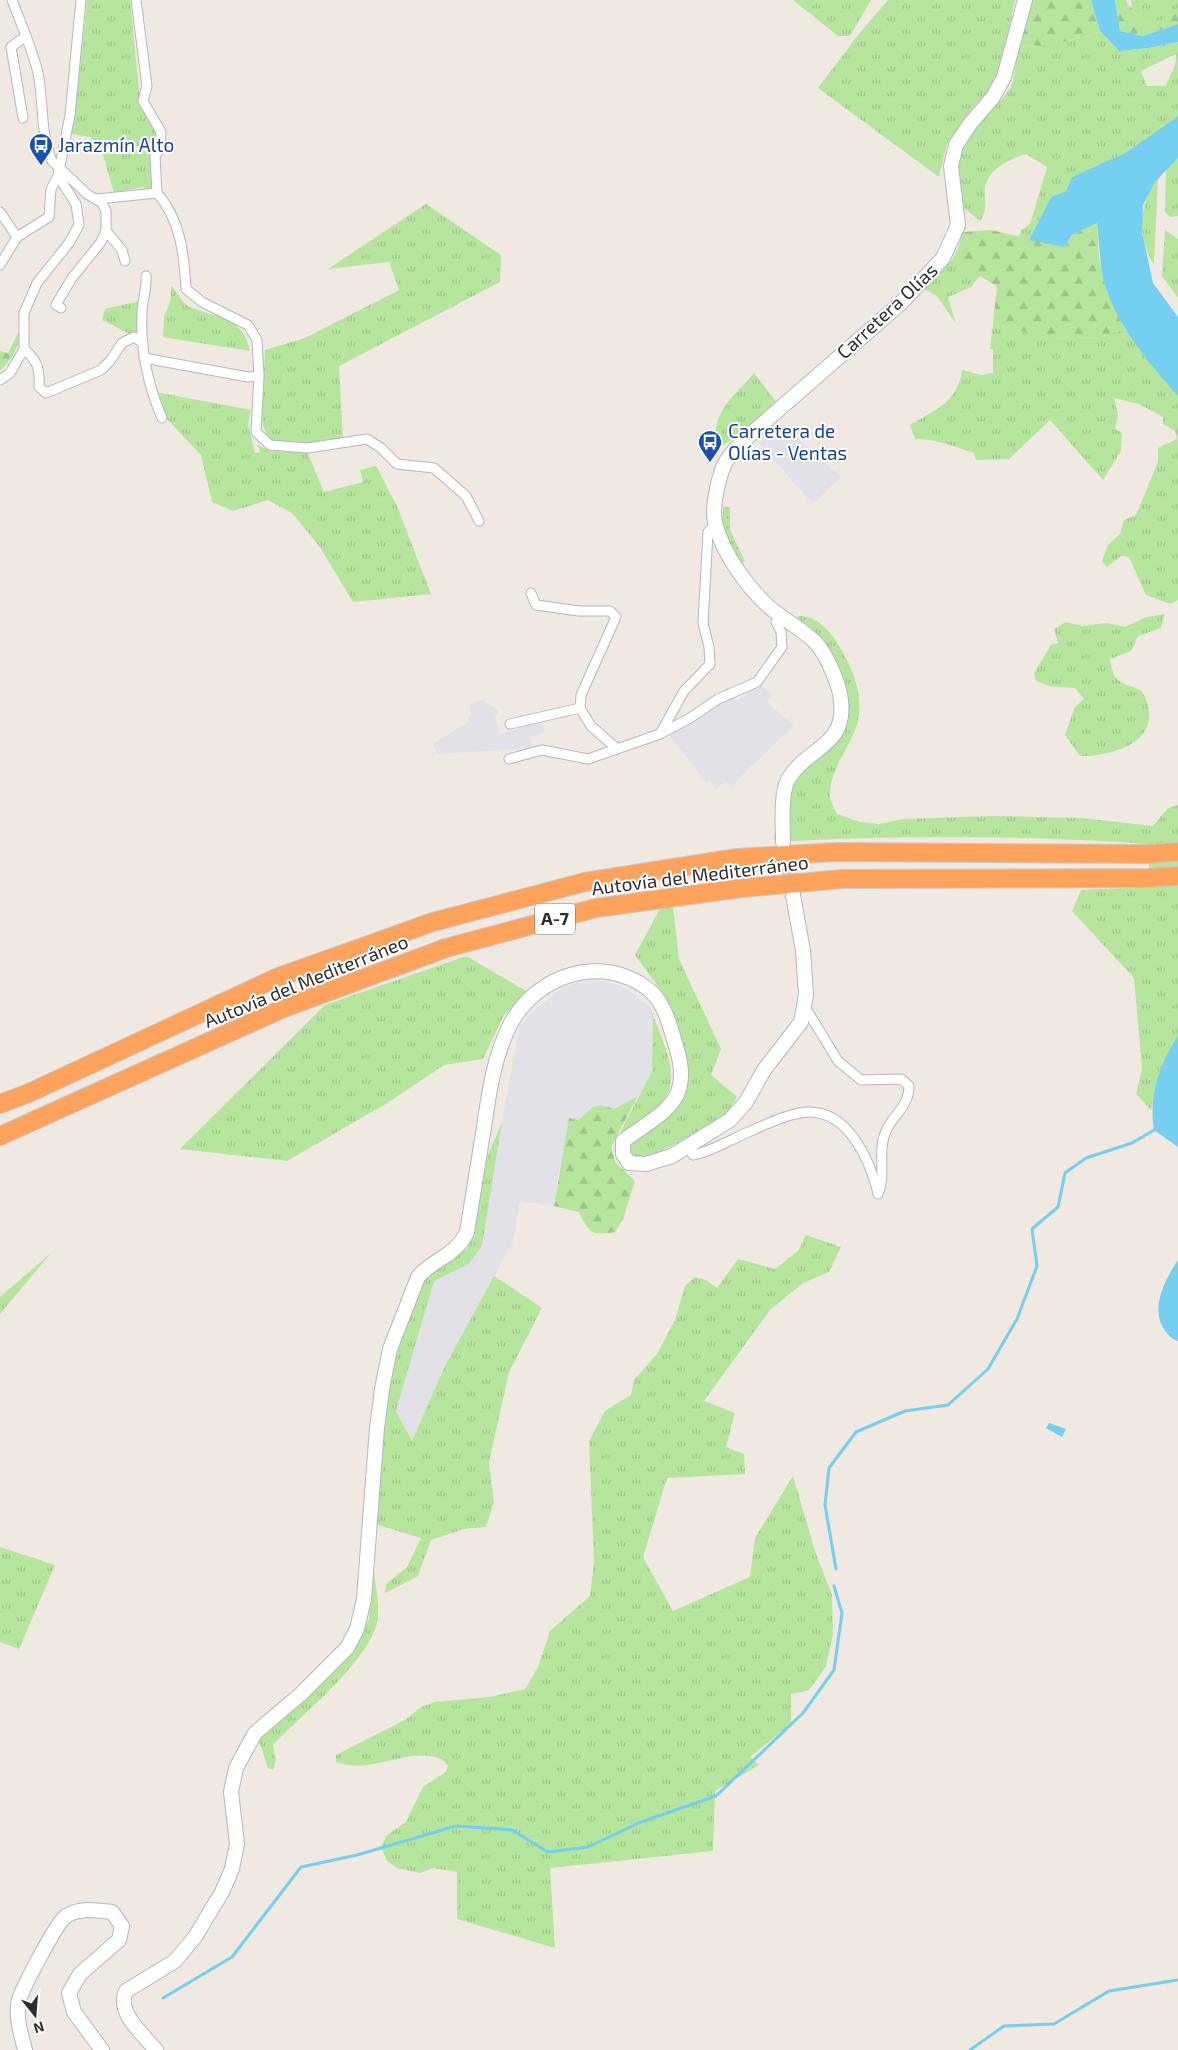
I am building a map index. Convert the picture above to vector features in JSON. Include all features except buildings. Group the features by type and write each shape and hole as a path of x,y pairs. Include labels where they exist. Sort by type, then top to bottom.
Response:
{"highway":[{"name":"Autovía del Mediterráneo","path":"0,1104 29,1093 276,978 433,922 585,882 737,858 838,852 1148,854 1178,852"},
{"name":"Autovía del Mediterráneo","path":"0,1136 302,1002 446,948 596,908 742,888 842,879 1149,878 1178,876"}],"main road":[{"name":"Carretera Olías","path":"715,525 715,507 722,469 734,452 753,432 901,303 943,258 958,225 951,166 956,145 970,124 993,97 1004,77 1025,0"},
{"path":"715,525 744,581 780,616 816,643 833,673 841,706 842,720 833,738 789,778 783,805 784,842"},
{"path":"156,2050 128,2017 123,2008 123,1998 126,1990 175,1961 196,1936 222,1892 232,1869 237,1844 231,1792 236,1768 255,1733 301,1694 340,1655 357,1629 364,1599 377,1428 390,1349 418,1277 426,1268 456,1250 467,1232 491,1083 498,1050 511,1023 529,1001 558,979 587,970 617,973 649,990 664,1010 681,1064 681,1082 676,1097 659,1114 623,1141 623,1154 629,1163 646,1164 672,1156 730,1120 746,1102 764,1070 801,1022 806,995 803,951 793,894"},
{"path":"25,2050 18,2022 19,2000 66,1916 89,1908 112,1912 122,1926 119,1940 80,1974 69,1993 74,2012 102,2050"}],"street":[{"path":"0,380 10,373 24,349 24,313 34,291 78,226 76,204 60,172 52,161 46,146 37,72 12,0"},
{"path":"0,266 16,238 49,217 51,189 60,172 70,116 80,0"},
{"path":"136,0 147,86 143,101 161,132 160,149 155,156 157,193 165,203 183,246 186,289 202,302 248,325 257,340 259,376 256,432 270,445 308,448 367,439 381,448 397,464 434,468 466,496 478,521"},
{"path":"23,118 11,47 26,36"},
{"path":"60,172 87,194 102,203 106,211 106,231 101,242 72,278 57,303 56,305 62,308"},
{"path":"96,199 157,193"},
{"path":"0,212 16,238"},
{"path":"106,231 122,250 124,261"},
{"path":"146,276 142,313 144,358 152,396 162,418"},
{"path":"24,349 35,358 40,368 39,387 46,393 101,370 127,340 134,337 143,343"},
{"path":"144,358 248,377 259,376"},
{"path":"660,734 684,691 710,664 709,647 703,623 708,532 715,525"},
{"path":"531,593 536,605 579,611 610,611 616,617 581,695 580,708 591,726 616,747"},
{"path":"509,759 542,750 588,759 616,747 660,734 690,718 718,699 757,682 782,647 782,632 776,622 780,616"},
{"path":"510,724 580,708"},
{"path":"688,1147 693,1154 704,1152 792,1115 809,1112 823,1115 842,1125 853,1134 874,1176 878,1194 882,1183 880,1152 887,1129 901,1112 909,1096 909,1086 901,1078 861,1080 838,1061 805,1007"}],"shaded area":[{"path":"778,422 780,431 789,430 841,477 813,504 755,439"},
{"path":"760,685 772,695 767,702 794,726 735,782 737,784 731,788 726,781 716,789 710,781 706,783 670,736 686,722 731,694 737,701"},
{"path":"483,700 498,710 498,714 495,716 500,735 526,726 542,723 545,733 529,737 533,748 438,754 433,744 469,721 468,716 472,715 469,704"},
{"path":"592,980 610,982 628,990 650,1007 653,1020 652,1071 647,1085 638,1096 620,1107 614,1109 601,1105 593,1107 579,1120 562,1169 559,1168 554,1206 520,1201 513,1242 445,1366 413,1442 396,1411 434,1281 469,1264 482,1245 504,1109 520,1026 531,1013 561,989"}],"green space":[{"path":"87,0 130,0 140,99 152,121 158,138 155,146 101,146 90,137 71,134 75,118"},
{"path":"793,0 871,0 850,36 838,36"},
{"path":"888,0 1015,0 1004,53 994,85 974,106 947,144 939,177 818,88 858,35"},
{"path":"1029,0 1091,0 1100,31 1060,43 1018,45"},
{"path":"1115,0 1126,0 1141,21 1153,23 1175,13 1178,14 1178,24 1143,36 1120,31"},
{"path":"1131,0 1178,0 1178,14 1153,23 1141,21 1132,8"},
{"path":"1100,31 1119,51 1149,48 1178,42 1178,116 1127,152 1072,177 1066,191 1051,197 1029,240 1019,237 1021,230 1030,224 1047,167 1026,154 1001,165 987,180 984,212 980,221 964,208 959,179 960,157 968,136 1002,100 1010,88 1014,75 1018,45 1050,44","holes":["1176,54 1175,66 1166,86 1147,86 1141,71"]},
{"path":"102,151 148,151 153,164 155,191 145,190 144,187 114,193"},
{"path":"1178,158 1178,216 1170,217 1165,212 1166,170"},
{"path":"1158,178 1154,264 1144,243 1142,221 1147,198"},
{"path":"426,204 501,255 500,282 339,366 343,441 304,444 270,440 263,426 262,411 265,350 305,338 399,290 389,262 328,269"},
{"path":"1097,223 1099,258 1107,292 1125,329 1100,337 1050,339 993,324 997,286 952,260 959,246 962,232 991,230 1064,247 1072,235"},
{"path":"1165,230 1178,239 1178,298 1162,276"},
{"path":"952,260 980,276 971,287 948,297 955,322 937,296 924,289"},
{"path":"171,285 189,307 220,317 236,325 247,340 250,351 163,337 164,317 171,299"},
{"path":"140,301 139,333 130,334 102,320 105,309"},
{"path":"993,324 1050,339 1100,337 1125,329 1178,396 1178,600 1170,604 1146,595 1129,557 1121,556 1107,567 1102,561 1108,545 1120,534 1124,520 1136,515 1158,462 1158,448 1177,439 1175,431 1163,424 1163,417 1139,404 1114,398 1118,415 1115,429 1122,433 1121,451 1103,480 1050,420 1009,459 976,460 974,453 937,441 915,439 910,425 944,404 950,398 960,381 962,370 981,375 993,373 993,349 990,349"},
{"path":"21,327 15,351 0,371 0,351 8,353"},
{"path":"754,373 777,403 738,436 718,448 716,436 720,416 731,398"},
{"path":"155,392 251,410 248,425 255,453 260,452 258,445 271,451 307,452 324,492 363,482 360,470 376,466 397,506 431,594 353,602 320,547 292,513 268,500 233,511 212,502 201,455 165,417"},
{"path":"724,506 730,508 730,530 745,561 741,563 726,536 723,522"},
{"path":"1165,614 1161,628 1138,636 1131,651 1110,659 1116,678 1124,684 1142,691 1148,707 1149,721 1144,732 1124,748 1095,755 1080,756 1065,735 1075,707 1084,699 1075,688 1049,686 1036,681 1034,673 1051,645 1058,643 1054,629 1066,622 1082,626 1107,623 1125,627 1146,617"},
{"path":"799,616 809,617 831,634 850,667 857,688 859,699 858,721 833,776 831,786 830,796 837,814 860,822 879,824 903,819 994,816 1082,818 1153,826 1168,808 1178,805 1178,1035 1161,1071 1151,1110 1136,1094 1142,1070 1134,978 1072,911 1081,890 1150,887 1148,844 962,837 868,838 775,842 774,834 791,832 788,803 796,781 838,738 845,727 848,713 844,691 796,621"},
{"path":"673,907 679,959 721,1049 711,1075 737,1097 725,1116 691,1137 641,1160 632,1157 628,1148 632,1138 667,1113 682,1046 665,996 635,955 660,909"},
{"path":"466,956 528,992 504,1015 483,1059 444,1065 389,1102 287,1161 180,1149 325,1005"},
{"path":"650,1007 667,1052 670,1066 671,1079 668,1093 660,1105 647,1118 620,1133 652,1071 653,1020"},
{"path":"638,1096 611,1147 615,1162 635,1181 623,1219 615,1232 596,1233 588,1229 579,1212 554,1206 569,1118 579,1120 593,1107 601,1105 614,1109"},
{"path":"502,1122 482,1246 469,1264 434,1281 396,1411 412,1441 445,1366 494,1276 542,1308 509,1372 489,1462 494,1502 486,1527 464,1529 431,1540 418,1576 385,1593 386,1584 407,1567 421,1538 375,1524 382,1436 392,1370 411,1309 424,1279 468,1248 485,1162"},
{"path":"806,1235 841,1247 829,1272 803,1283 770,1310 704,1401 735,1413 726,1447 744,1454 745,1474 667,1478 643,1557 673,1611 750,1577 755,1538 793,1476 816,1554 832,1595 833,1634 826,1666 809,1690 791,1694 791,1724 750,1757 759,1765 715,1791 713,1851 550,1868 555,1948 457,1919 457,1872 433,1868 420,1873 397,1868 387,1861 381,1847 387,1835 406,1822 423,1787 446,1772 448,1766 442,1760 433,1756 422,1755 363,1766 351,1765 336,1762 336,1755 405,1720 421,1707 435,1702 490,1697 525,1689 538,1667 550,1631 590,1596 594,1562 589,1441 605,1411 631,1395 634,1380 657,1354 675,1320 685,1286 695,1277 706,1280 717,1288 738,1259 775,1269 798,1251"},
{"path":"51,1253 0,1314 0,1297"},
{"path":"0,1547 55,1565 19,1649 0,1642"},
{"path":"370,1571 374,1572 378,1606 378,1617 373,1633 364,1650 350,1668 273,1745 276,1760 273,1770 268,1768 259,1741 266,1728 353,1650 369,1619"}],"water":[{"path":"1091,0 1115,0 1120,31 1143,36 1178,24 1178,42 1149,48 1119,51 1100,31"},
{"path":"1178,116 1178,158 1155,182 1143,205 1142,232 1153,283 1178,317 1178,396 1128,334 1113,306 1102,274 1097,223 1072,235 1064,247 1029,240 1051,197 1066,191 1072,177 1127,152"},
{"path":"1178,1035 1178,1147 1154,1130 1153,1105 1154,1093 1161,1069"},
{"path":"1178,1260 1178,1341 1166,1332 1161,1323 1159,1305 1164,1286"},
{"path":"1049,1423 1066,1429 1062,1437 1046,1428"}],"waterway":[{"path":"836,1569 825,1505 829,1468 856,1432 905,1411 948,1405 988,1369 1017,1319 1037,1266 1032,1229 1058,1207 1065,1173 1086,1158 1132,1143 1156,1129"},
{"path":"163,1998 232,1957 301,1867 357,1855 456,1826 512,1830 548,1852 588,1847 641,1822 716,1796 803,1713 834,1670 842,1613 834,1586"},
{"path":"970,2050 1004,2026 1054,2024 1109,1991 1178,1980"}],"tunnel":[{"path":"785,847 793,892"}],"place":[{"name":"Jarazmín Alto","path":"41,166"},
{"name":"Carretera de Olías - Ventas","path":"710,463"}]}
